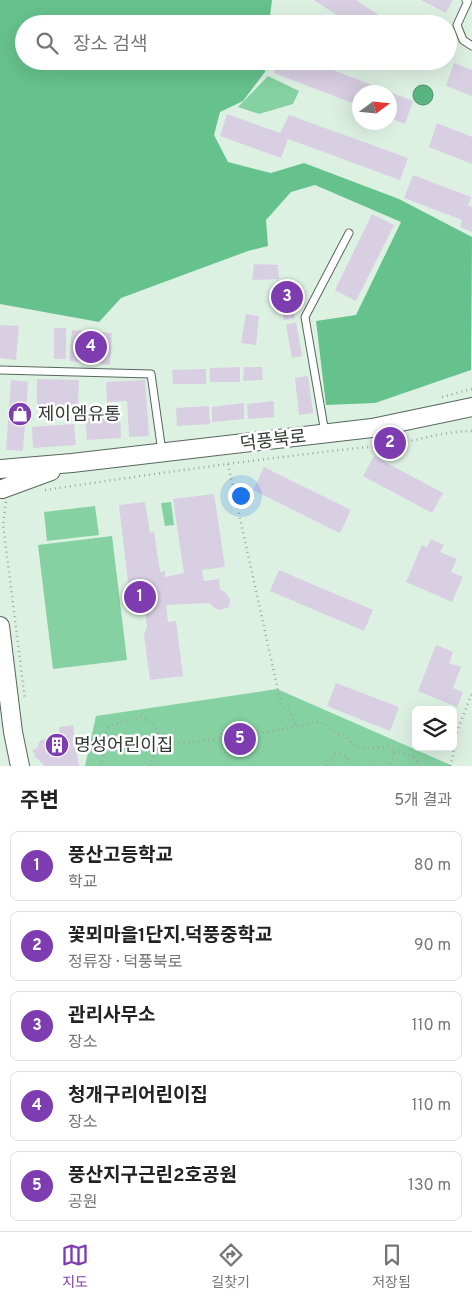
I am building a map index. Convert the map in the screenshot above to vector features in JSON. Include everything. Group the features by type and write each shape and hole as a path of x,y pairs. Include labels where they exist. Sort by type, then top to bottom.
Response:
{"street":[{"name":"덕풍북로","path":"0,469 72,463 372,428 472,407"},
{"name":"덕풍북로","path":"2,489 72,463"},
{"path":"0,626 4,693 20,766"}],"lane":[{"path":"466,0 468,1 457,25 463,40 472,46"},
{"path":"325,434 305,317 349,233"},
{"path":"0,370 151,374 162,453"}],"path":[{"path":"42,490 228,464 395,444 429,436 472,431"},
{"path":"228,464 281,704 289,711 297,726"},
{"path":"2,489 5,504 4,524"},
{"path":"457,732 472,693"},
{"path":"100,766 106,750 105,735 107,728 119,722 131,722 140,716 145,717 158,732 163,746 317,722 346,737 358,748 365,749 383,746 390,747 394,752"},
{"path":"149,766 165,731"},
{"path":"394,752 399,751 418,760 420,766"},
{"path":"450,766 453,751"},
{"path":"390,766 394,752"},
{"path":"326,766 328,760 335,754 344,754 356,766"}],"shaded area":[{"path":"0,0 272,0 270,15 15,15 15,70 265,70 243,101 220,112 214,135 228,162 271,173 304,163 399,199 472,237 471,370 375,403 326,405 316,321 356,315 401,222 315,185 291,192 266,220 268,246 248,251 121,298 99,322 0,304"},
{"path":"268,76 299,91 293,104 259,114 238,107"},
{"path":"423,85 430,88 433,95 430,102 423,105 416,102 413,95 416,88"},
{"path":"171,502 174,525 165,526 161,503"},
{"path":"95,506 99,535 47,541 44,512"},
{"path":"112,536 127,660 53,669 38,545"},
{"path":"277,689 412,748 412,751 419,751 453,766 85,766 96,716"}],"building":[{"path":"314,0 356,0 378,15 336,15"},
{"path":"421,0 453,0 446,13"},
{"path":"457,64 472,70 472,96 446,86 452,70 457,70"},
{"path":"275,70 333,70 372,85 352,85 352,103 274,73"},
{"path":"397,95 413,101 405,124 397,121"},
{"path":"227,114 280,133 289,115 408,158 400,180 288,139 281,158 220,136"},
{"path":"437,123 472,137 472,164 429,147"},
{"path":"413,175 471,197 468,205 472,207 472,232 460,227 462,220 404,198"},
{"path":"372,214 394,225 356,301 335,290"},
{"path":"254,264 278,265 279,279 252,280"},
{"path":"289,285 295,318 284,320 281,308 285,286"},
{"path":"246,314 259,316 256,345 241,343"},
{"path":"296,322 302,356 292,358 286,325"},
{"path":"0,325 19,326 16,360 0,358"},
{"path":"54,328 66,328 66,359 54,359"},
{"path":"72,330 112,333 110,365 69,361"},
{"path":"240,367 240,382 210,382 210,368"},
{"path":"244,367 262,367 263,380 243,381"},
{"path":"206,369 206,384 173,384 172,370"},
{"path":"308,376 313,413 299,415 295,378"},
{"path":"37,379 79,380 78,407 37,407"},
{"path":"11,380 28,382 23,451 6,450"},
{"path":"145,380 149,436 129,437 127,401 107,402 106,382"},
{"path":"274,401 274,417 248,419 247,404"},
{"path":"244,403 244,419 212,422 212,407"},
{"path":"209,406 210,424 177,426 176,408"},
{"path":"120,415 121,438 87,440 85,417"},
{"path":"74,424 76,445 33,448 32,427"},
{"path":"374,456 443,493 432,513 363,476"},
{"path":"264,467 351,510 340,533 253,490"},
{"path":"214,494 225,567 202,570 204,581 219,579 220,589 226,593 230,600 229,607 221,610 214,608 209,603 166,605 168,622 176,621 183,676 150,680 144,634 147,627 144,598 130,599 119,505 145,502 150,533 154,532 160,572 165,571 165,577 184,573 173,499"},
{"path":"431,539 444,545 440,552 457,559 451,572 463,577 452,602 406,582 422,545 427,547"},
{"path":"279,570 373,610 364,631 270,591"},
{"path":"436,645 453,652 449,663 461,667 453,688 463,692 457,707 418,691"},
{"path":"336,683 399,707 390,731 327,706"},
{"name":"명성어린이집","path":"73,725 79,766 45,766 34,756 36,755 32,751 39,746 38,744 41,740 60,737 59,727"}],"place":[{"name":"관리사무소","path":"287,297"},
{"name":"청개구리어린이집","path":"91,347"},
{"name":"제이엠유통","path":"20,414"},
{"name":"꽃뫼마을1단지.덕풍중학교","path":"390,443"},
{"name":"풍산고등학교","path":"140,597"},
{"name":"풍산지구근린2호공원","path":"240,739"},
{"name":"명성어린이집","path":"57,745"}]}
